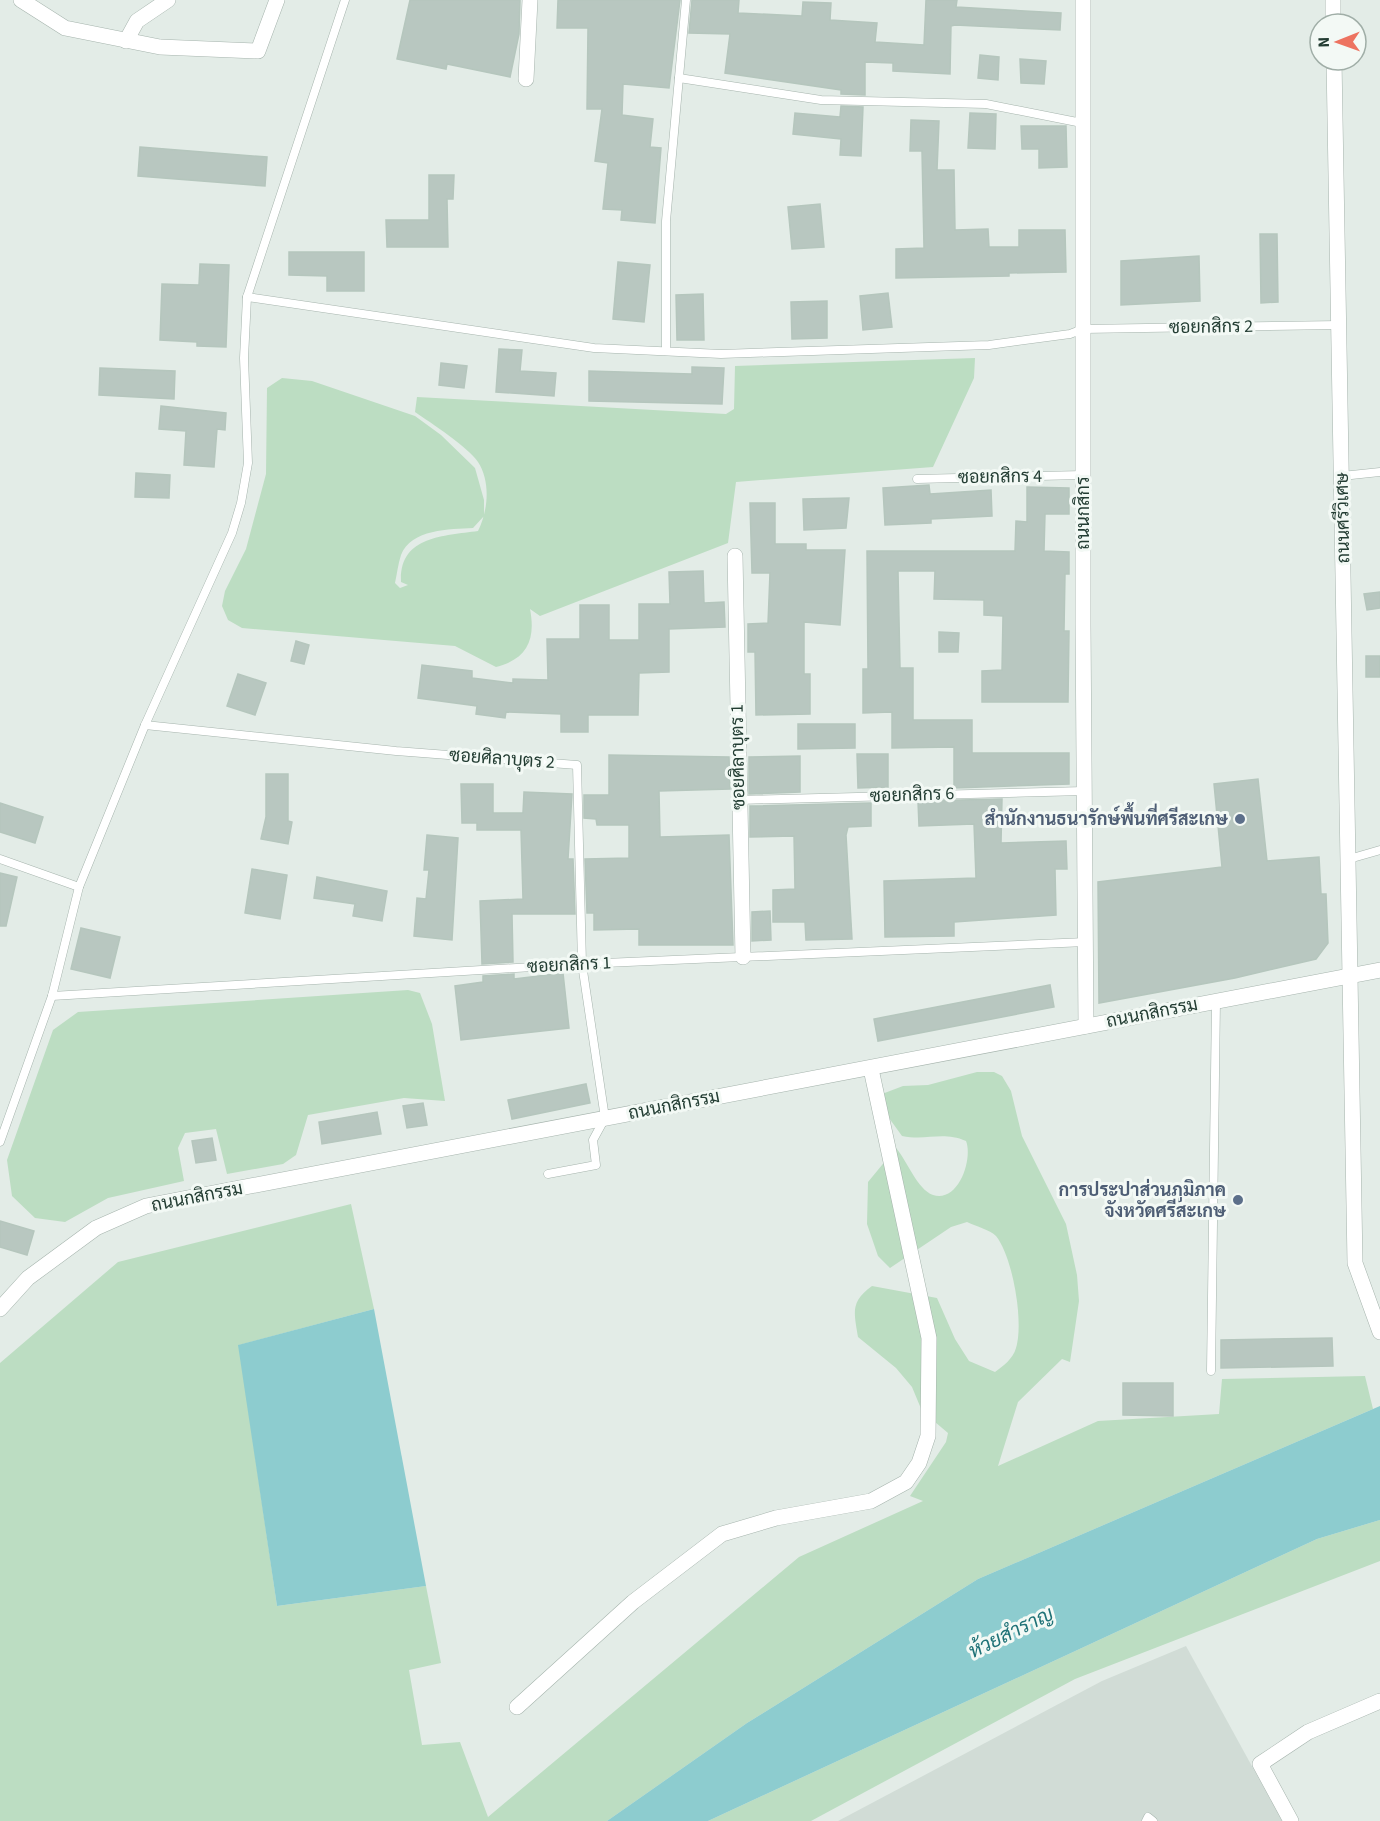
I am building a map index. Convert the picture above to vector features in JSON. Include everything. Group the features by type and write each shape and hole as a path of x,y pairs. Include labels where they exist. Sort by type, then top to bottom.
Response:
{"street":[{"path":"21,0 65,28 159,47 258,51 277,0"},
{"path":"126,41 137,21 168,0"},
{"path":"526,79 530,0"},
{"name":"ถนนกสิกร","path":"1083,0 1086,1026"},
{"name":"ถนนศรีวิเศษ","path":"1334,72 1355,1263 1380,1332"},
{"name":"ซอยศิลาบุตร 1","path":"735,556 743,957"},
{"name":"ถนนกสิกรรม","path":"0,1309 28,1278 96,1228 146,1206 1380,970"},
{"path":"517,1707 633,1602 722,1534 776,1518 871,1501 906,1482 919,1463 928,1436 929,1338 871,1069"},
{"path":"1291,1821 1260,1764 1308,1732 1380,1701"}],"lane":[{"path":"0,1142 52,996 79,887 144,725 232,533 242,503 248,463 244,358 247,297 345,0"},
{"path":"666,351 666,221 686,0"},
{"path":"679,78 821,100 986,104 1082,123"},
{"name":"ซอยกสิกร 2","path":"247,297 594,348 721,354 989,345 1070,334 1083,329 1339,325"},
{"path":"1342,476 1380,472"},
{"name":"ซอยกสิกร 4","path":"917,479 1083,475"},
{"name":"ซอยศิลาบุตร 2","path":"144,725 396,751 577,765 582,964 605,1118"},
{"name":"ซอยกสิกร 6","path":"739,800 1084,791"},
{"path":"1349,859 1380,850"},
{"path":"0,859 79,887"},
{"name":"ซอยกสิกร 1","path":"52,996 582,964 1086,942"},
{"path":"1211,1371 1216,1001"},
{"path":"548,1174 596,1165 593,1140 605,1118"},
{"path":"1146,1821 1148,1817 1153,1821"}],"shaded area":[{"path":"1186,1646 1282,1821 838,1821 1102,1681"}],"green space":[{"path":"975,358 974,378 933,467 736,482 728,543 540,616 530,609 532,630 527,647 515,659 496,667 455,646 242,628 228,620 222,606 225,591 246,549 266,474 267,388 282,378 312,381 415,416 441,435 475,468 484,500 484,515 487,496 485,478 478,462 458,442 415,412 417,397 726,414 734,409 735,366","holes":["483,517 478,531 438,537 415,547 407,555 402,567 401,582 408,585 400,588 395,583 401,555 413,540 432,532 473,528"]},
{"path":"408,990 420,993 432,1024 445,1101 404,1098 308,1115 296,1155 283,1164 227,1174 216,1129 185,1133 178,1148 184,1181 108,1198 65,1222 35,1218 12,1196 7,1160 53,1030 78,1012"},
{"path":"977,1072 994,1072 1002,1076 1011,1091 1022,1136 1066,1224 1077,1275 1079,1301 1070,1362 1062,1359 1018,1402 998,1466 1098,1421 1219,1414 1222,1379 1365,1376 1373,1409 978,1579 747,1723 607,1821 0,1821 0,1363 118,1262 351,1204 374,1309 239,1345 277,1606 426,1586 441,1663 409,1670 422,1745 460,1742 488,1817 799,1557 923,1501 910,1496 946,1442 948,1433 922,1411 912,1387 896,1368 858,1337 855,1314 857,1303 872,1286 937,1298 955,1339 969,1361 995,1372 1015,1352 1019,1323 1018,1307 1012,1274 996,1236 967,1222 951,1227 890,1268 878,1256 867,1224 868,1182 896,1148 917,1181 927,1192 942,1196 957,1186 967,1158 966,1141 942,1136 902,1136 884,1111 882,1094 903,1086 928,1085"},
{"path":"1380,1520 1380,1561 1075,1679 811,1821 708,1821 1317,1539"}],"water":[{"path":"374,1309 426,1586 277,1606 238,1345"},
{"name":"ห้วยสำราญ","path":"1380,1406 1380,1520 1317,1539 708,1821 607,1821 747,1723 978,1579"}],"building":[{"path":"410,0 520,0 519,34 510,77 447,64 446,69 397,59"},
{"path":"558,0 680,0 669,88 623,84 622,115 653,119 650,147 661,148 655,223 621,220 622,210 603,209 608,163 595,161 602,109 587,109 588,28 557,28"},
{"path":"692,0 739,0 738,13 802,16 803,2 831,3 830,20 877,23 875,42 924,45 926,0 957,0 956,7 1061,13 1060,30 951,26 950,74 893,71 893,63 865,62 865,95 841,94 841,90 725,73 730,34 689,33"},
{"path":"980,55 999,57 998,80 978,78"},
{"path":"1020,59 1046,61 1044,84 1021,83"},
{"path":"841,106 863,107 861,156 840,155 841,139 793,134 795,113 840,117"},
{"path":"970,113 996,114 995,149 968,148"},
{"path":"911,120 939,121 937,170 954,170 955,230 988,229 989,247 1019,247 1019,230 1065,230 1066,272 1009,273 1009,276 896,278 896,249 924,248 922,151 910,151"},
{"path":"1021,126 1066,126 1067,167 1039,168 1039,149 1022,149"},
{"path":"140,147 267,157 265,186 138,176"},
{"path":"429,175 454,175 453,199 447,199 448,247 387,247 386,220 429,220"},
{"path":"820,204 824,247 792,249 788,207"},
{"path":"1260,234 1277,234 1278,302 1261,303"},
{"path":"289,252 364,252 364,291 327,291 327,276 289,275"},
{"path":"1199,256 1200,301 1121,305 1121,261"},
{"path":"618,262 650,265 644,322 613,319"},
{"path":"200,264 229,265 226,347 197,346 197,342 160,340 162,284 199,285"},
{"path":"888,293 892,327 863,330 860,296"},
{"path":"703,294 704,340 677,340 676,295"},
{"path":"827,301 827,338 792,339 791,302"},
{"path":"499,349 522,350 520,371 556,373 554,396 496,392"},
{"path":"441,363 467,366 464,388 439,385"},
{"path":"692,367 724,368 722,404 589,401 589,371 692,374"},
{"path":"100,368 175,371 174,399 99,395"},
{"path":"161,406 226,413 225,430 217,429 214,467 184,465 186,431 159,429"},
{"path":"136,473 170,475 169,498 135,497"},
{"path":"929,485 930,494 991,490 992,516 931,519 931,523 885,525 883,488"},
{"path":"1027,487 1069,488 1069,514 1045,514 1044,551 1069,552 1069,574 1065,574 1064,631 1069,631 1068,702 982,702 982,671 1002,670 1003,616 984,615 984,600 934,599 935,571 898,571 900,668 913,668 913,720 972,720 972,753 1069,753 1069,784 954,788 954,747 892,748 892,712 863,713 863,669 868,669 867,551 1015,551 1016,521 1027,522"},
{"path":"849,498 846,528 804,530 803,499"},
{"path":"750,503 775,503 775,544 806,544 806,550 845,550 840,625 804,622 804,674 810,674 810,714 756,715 755,652 748,652 748,624 768,623 770,573 752,573"},
{"path":"703,571 704,603 724,602 725,627 669,629 669,672 639,673 638,715 588,715 588,732 561,732 561,714 506,712 505,718 476,714 477,706 418,698 422,665 472,671 472,678 513,683 513,679 548,680 547,639 580,639 580,605 609,605 609,640 639,640 639,604 670,604 669,572"},
{"path":"1380,592 1380,608 1367,610 1364,594"},
{"path":"939,632 959,633 958,652 939,652"},
{"path":"296,641 309,645 304,664 291,661"},
{"path":"1366,656 1380,656 1380,677 1366,677"},
{"path":"238,674 266,683 255,715 227,706"},
{"path":"798,724 855,724 855,748 798,749"},
{"path":"857,754 888,754 888,787 858,788"},
{"path":"609,755 729,757 730,789 659,791 660,837 729,835 733,945 639,945 639,929 594,930 594,913 587,913 585,859 629,858 629,825 597,825 596,819 584,818 584,795 609,795"},
{"path":"800,756 800,792 749,794 749,757"},
{"path":"266,774 288,774 288,821 292,822 288,844 261,839 266,817"},
{"path":"1258,779 1267,861 1319,857 1321,894 1326,894 1328,943 1316,959 1235,978 1099,1003 1098,882 1222,867 1214,784"},
{"path":"461,784 493,784 493,813 523,813 524,792 572,794 568,859 573,859 575,914 512,914 513,962 482,964 480,901 523,899 521,830 477,830 477,823 462,823"},
{"path":"1002,799 1001,843 1066,841 1067,869 1055,869 1056,915 954,922 954,936 885,937 884,881 976,878 974,824 919,826 918,801"},
{"path":"0,803 43,817 35,843 0,832"},
{"path":"871,803 871,826 848,827 846,835 852,939 806,940 805,922 773,922 773,890 795,889 794,836 750,837 750,806"},
{"path":"427,835 458,838 452,940 414,936 417,898 426,899 429,870 424,870"},
{"path":"252,869 287,875 280,919 245,913"},
{"path":"0,873 17,877 6,926 0,926"},
{"path":"317,877 387,891 382,921 353,916 355,904 314,898"},
{"path":"770,911 771,940 752,941 752,912"},
{"path":"81,928 120,937 110,978 71,969"},
{"path":"563,973 569,1028 461,1040 455,986 483,982 483,976 514,974 514,979"},
{"path":"1050,985 1054,1007 878,1041 874,1019"},
{"path":"586,1084 590,1103 512,1119 508,1100"},
{"path":"423,1103 427,1125 407,1128 403,1106"},
{"path":"377,1112 381,1134 322,1144 319,1122"},
{"path":"212,1138 216,1160 196,1163 192,1141"},
{"path":"0,1221 34,1231 27,1255 0,1247"},
{"path":"1332,1338 1333,1366 1221,1368 1221,1340"},
{"path":"1123,1383 1173,1383 1173,1416 1123,1415"}],"place":[{"name":"สำนักงานธนารักษ์พื้นที่ศรีสะเกษ","path":"1240,819"},
{"name":"การประปาส่วนภูมิภาค จังหวัดศรีสะเกษ","path":"1238,1200"}]}
